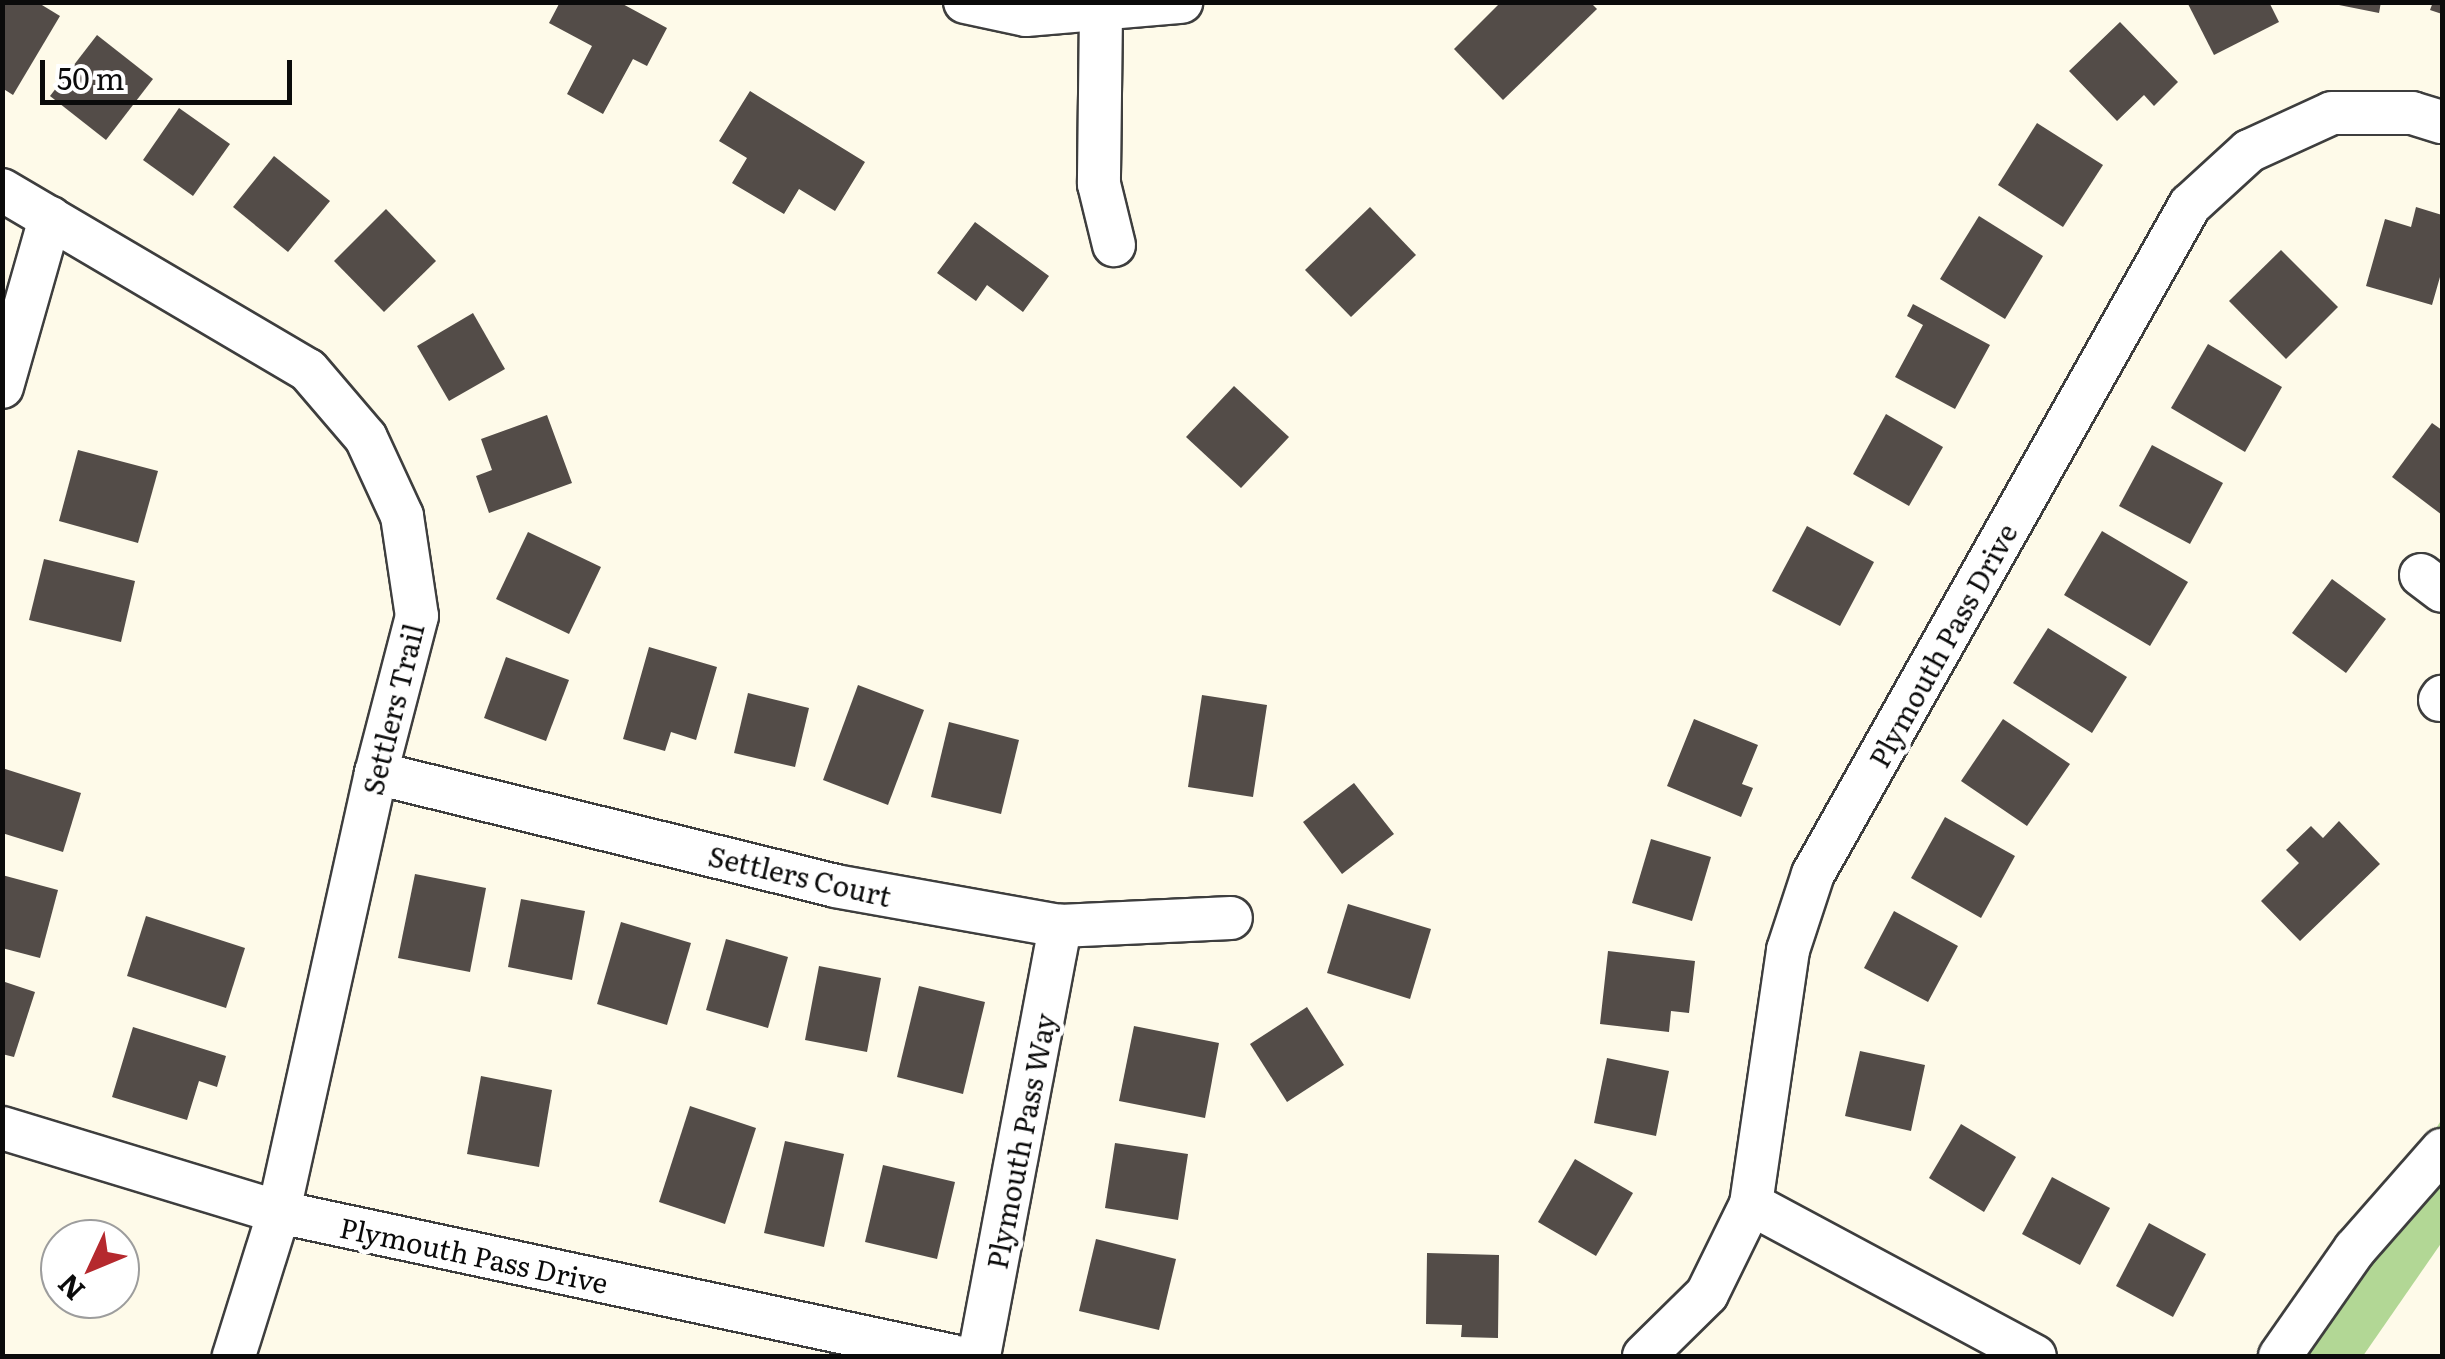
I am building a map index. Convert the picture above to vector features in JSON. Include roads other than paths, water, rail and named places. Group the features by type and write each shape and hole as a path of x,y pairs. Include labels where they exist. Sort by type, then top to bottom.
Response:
{"street":[{"path":"965,2 1026,15 1101,12 1182,2"},
{"path":"1101,12 1099,184 1114,246"},
{"name":"Plymouth Pass Drive","path":"1644,1356 1707,1294 1751,1204 1788,950 1812,874 2190,205 2249,151 2332,113 2412,113 2442,122"},
{"name":"Settlers Trail","path":"2,190 308,370 366,438 402,516 418,616 376,773 279,1212 234,1356"},
{"path":"2,387 50,218"},
{"name":"Settlers Court","path":"376,773 835,886 1060,926 1230,918"},
{"name":"Plymouth Pass Way","path":"980,1356 1060,926"},
{"name":"Plymouth Pass Drive","path":"2,1128 279,1212 952,1356"},
{"path":"2280,1356 2355,1249 2442,1150"},
{"path":"1751,1204 2035,1356"}]}
